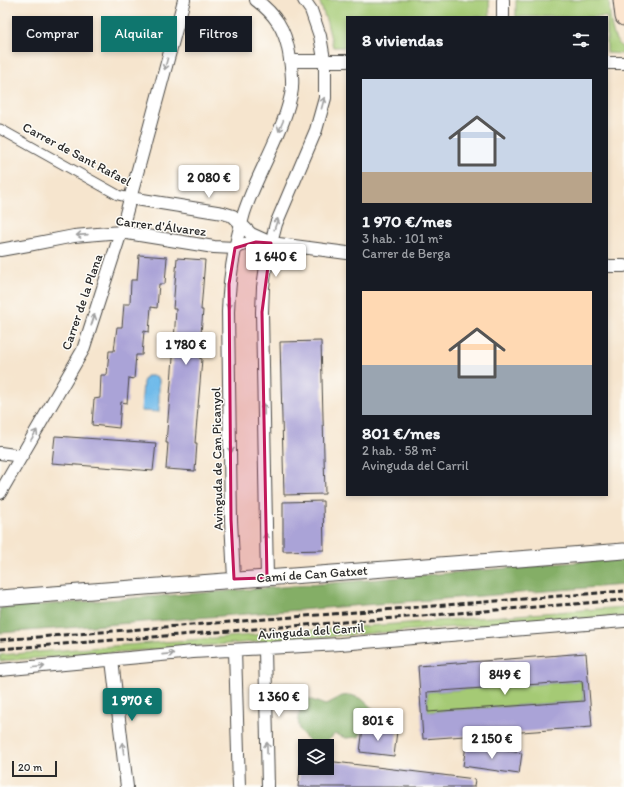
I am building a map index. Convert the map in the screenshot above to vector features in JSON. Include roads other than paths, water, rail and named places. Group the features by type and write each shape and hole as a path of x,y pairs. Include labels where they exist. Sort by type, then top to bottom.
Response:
{"main road":[{"path":"622,0 624,17"}],"street":[{"name":"Carrer de la Plana","path":"0,493 83,350 121,232 184,0"},
{"name":"Avinguda de Can Picanyol","path":"234,579 231,520 228,312 229,284 235,248 244,213 284,119 292,94 288,45 281,26 272,14 256,0"},
{"path":"267,578 262,312 263,287 267,259 278,219 316,130 325,98 324,60 320,36 311,10 304,0"},
{"path":"503,0 503,16"},
{"path":"290,61 346,60"},
{"path":"608,63 624,63"},
{"name":"Carrer de Sant Rafael","path":"0,129 118,195 224,213 233,216 251,234 271,244 346,253"},
{"name":"Carrer d'Álvarez","path":"0,250 74,236 121,232 214,247 235,248 256,242 271,244"},
{"path":"608,266 624,266"},
{"path":"0,453 22,456"},
{"name":"Camí de Can Gatxet","path":"0,598 234,579 267,578 624,551"},
{"name":"Avinguda del Carril","path":"0,670 193,652 340,644 624,621"},
{"path":"265,649 268,787"},
{"path":"234,650 239,787"},
{"path":"112,660 127,787"}],"water":[{"path":"146,376 154,376 159,379 159,412 141,411 143,382"}],"railway":[{"path":"0,640 624,591"},
{"path":"0,649 624,600"}]}
